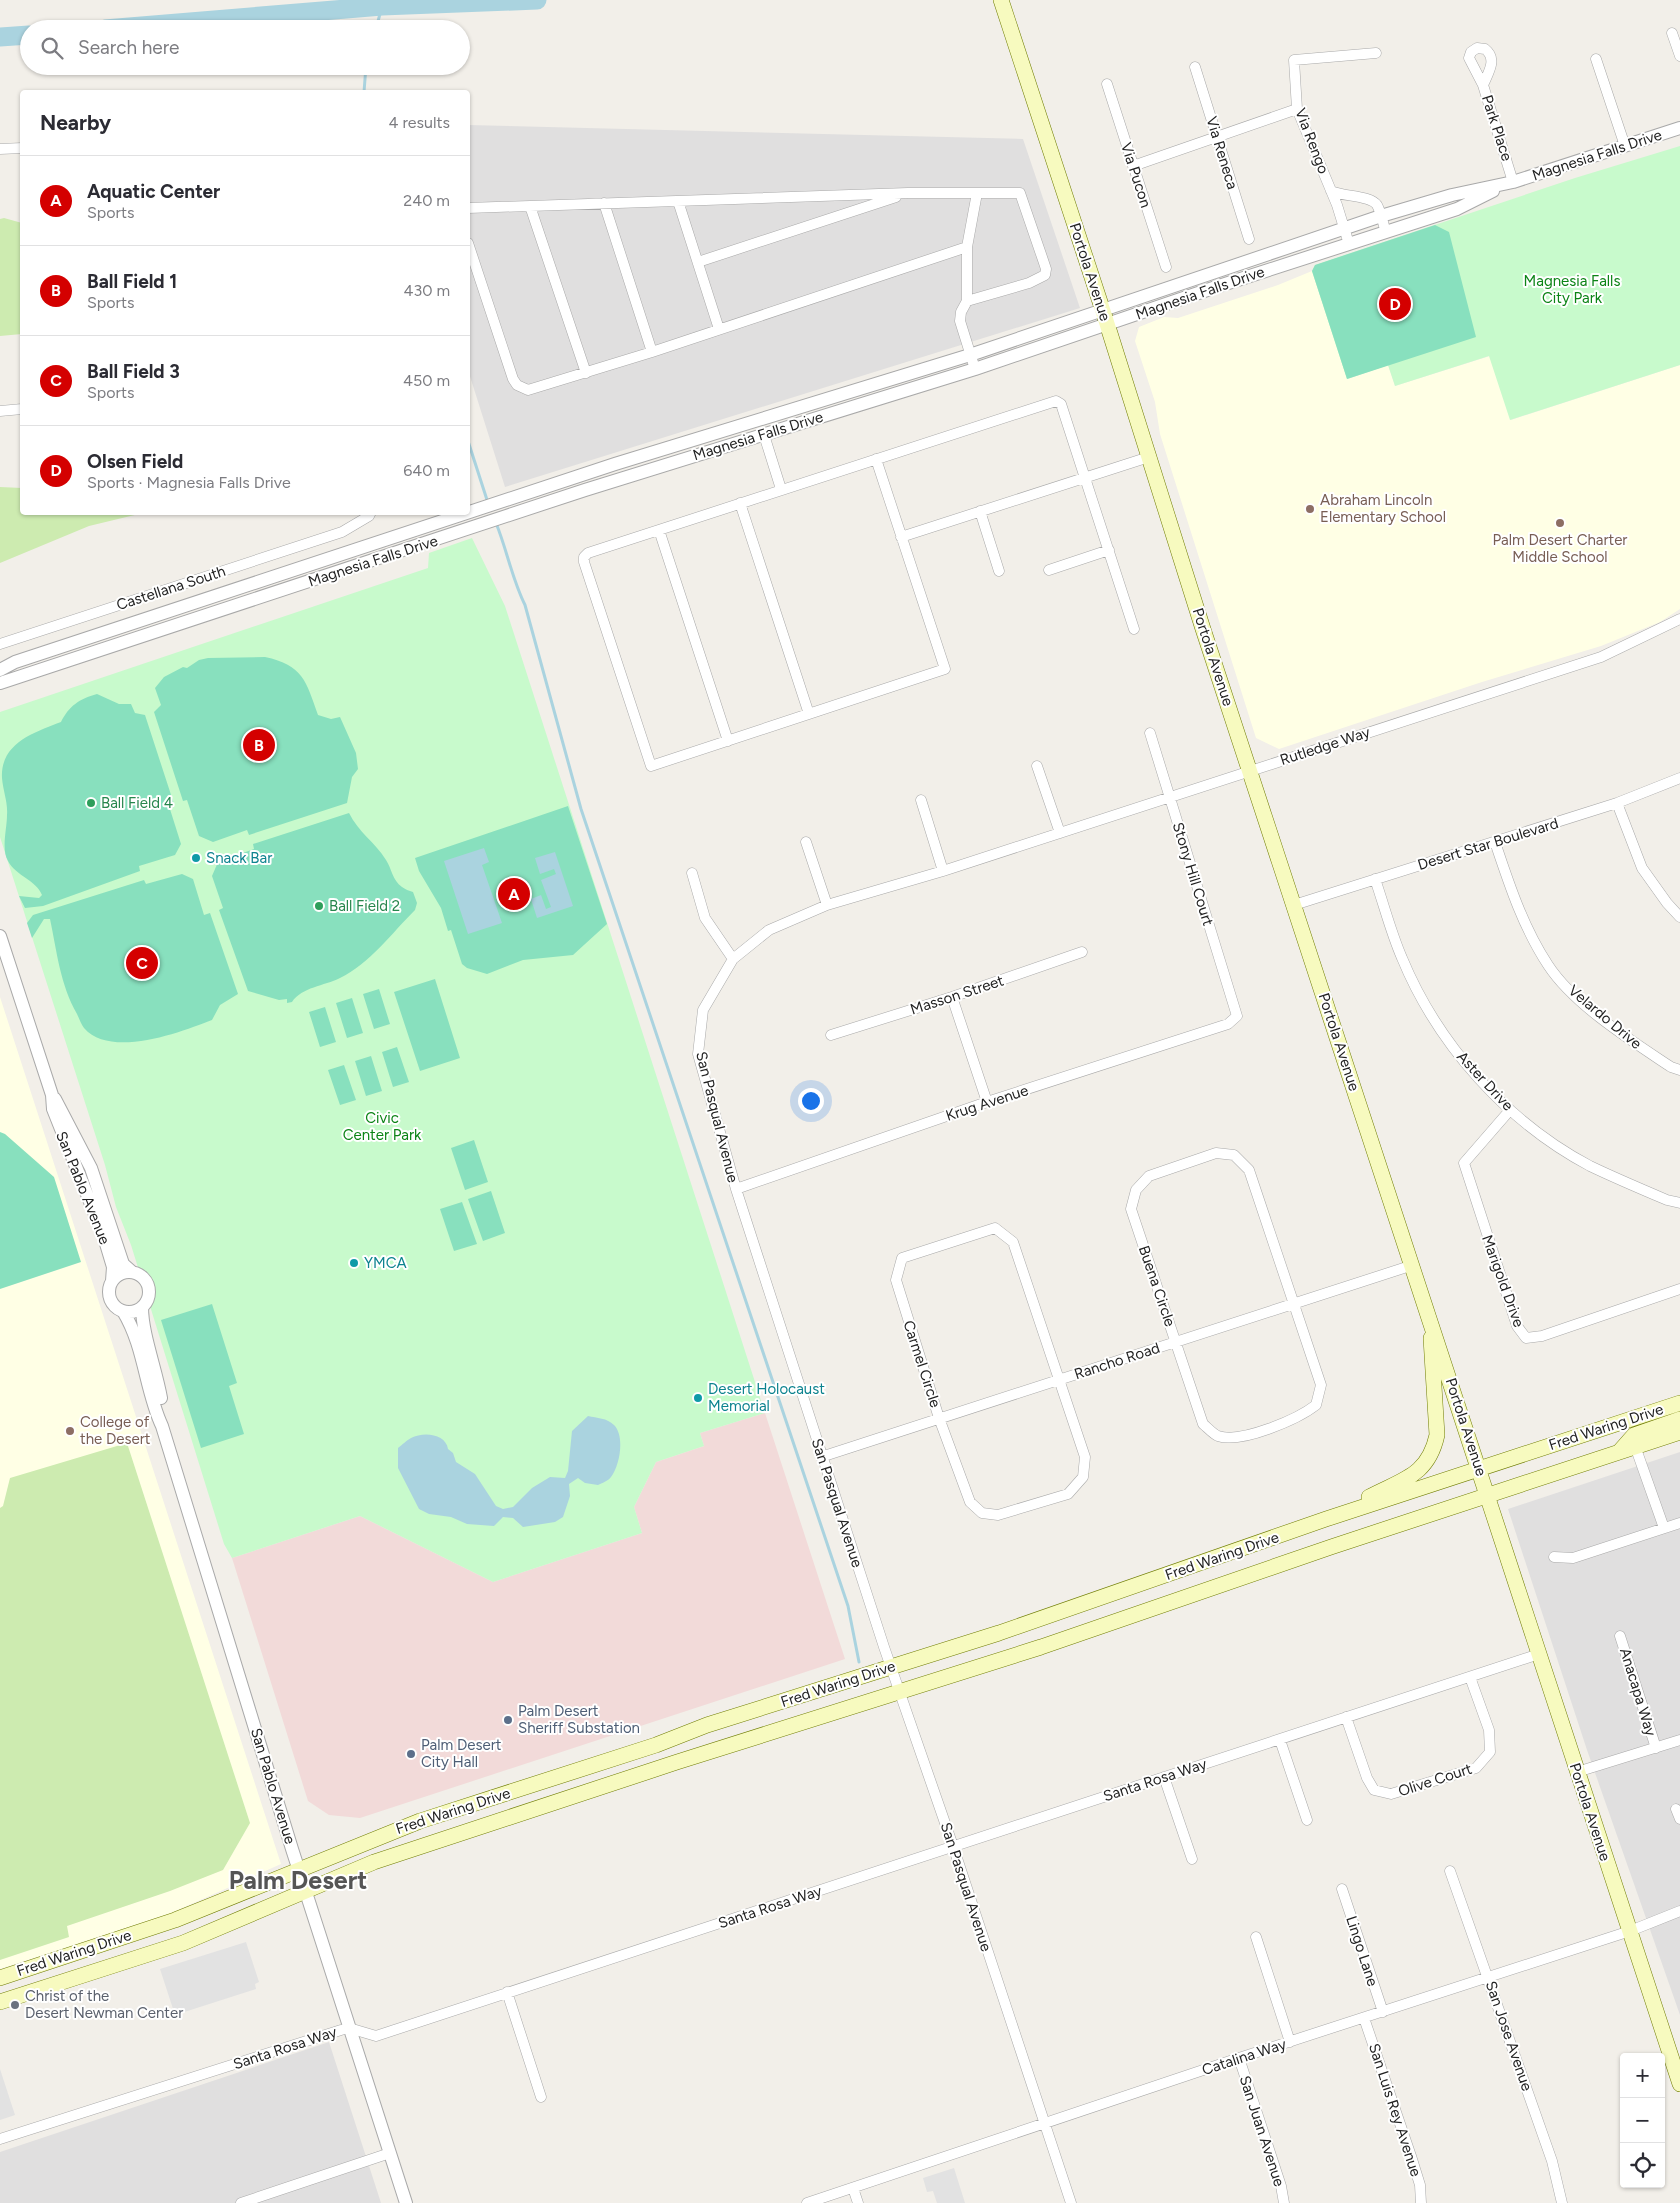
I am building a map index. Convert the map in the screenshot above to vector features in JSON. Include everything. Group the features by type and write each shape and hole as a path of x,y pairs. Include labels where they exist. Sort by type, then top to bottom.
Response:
{"main road":[{"name":"Portola Avenue","path":"1001,0 1250,770 1680,2084"},
{"path":"1326,1519 1418,1472 1428,1461 1437,1435 1430,1317"},
{"name":"Fred Waring Drive","path":"0,1978 175,1920 420,1821 999,1633 1326,1519 1680,1403"},
{"path":"1619,1452 1634,1435 1680,1419"},
{"name":"Fred Waring Drive","path":"0,2002 183,1942 383,1859 677,1762 1041,1647 1331,1547 1680,1432"}],"street":[{"path":"1672,33 1680,56"},
{"name":"Park Place","path":"1483,85 1492,62 1492,57 1485,49 1477,48 1471,52 1469,58 1483,85 1513,182"},
{"name":"Via Rengo","path":"1349,244 1331,191 1297,109 1294,60 1376,52"},
{"path":"1596,59 1625,146"},
{"name":"Via Reneca","path":"1195,67 1250,239"},
{"name":"Via Pucon","path":"1107,84 1166,267"},
{"path":"1133,166 1297,109"},
{"name":"Magnesia Falls Drive","path":"0,683 410,549 471,527 975,369 1344,228 1452,195 1513,182 1680,128"},
{"path":"0,149 20,148"},
{"name":"Magnesia Falls Drive","path":"470,513 970,355 1105,318 1349,244 1457,209 1513,182"},
{"name":"Via Rengo","path":"1331,191 1341,196 1368,197 1376,204 1386,232"},
{"path":"698,262 908,193"},
{"path":"470,208 908,193 1020,193 1046,270 1044,275 1039,279 967,301"},
{"path":"975,369 960,321 960,312 967,301 966,246 977,193"},
{"path":"678,201 719,329"},
{"path":"604,203 652,352"},
{"path":"530,206 586,373"},
{"path":"470,249 513,379 517,385 528,390 538,389 652,352 966,246"},
{"path":"876,459 945,669 651,766 584,557 588,553 781,489 1056,401 1061,404 1134,629"},
{"path":"0,411 20,409"},
{"path":"764,435 781,489"},
{"path":"902,537 1149,457"},
{"path":"740,503 809,714"},
{"path":"980,511 1000,571"},
{"name":"Castellana South","path":"0,644 342,532 370,515"},
{"name":"Magnesia Falls Drive","path":"0,670 53,650 463,515"},
{"path":"410,549 417,539 456,524 465,515"},
{"path":"659,530 728,741"},
{"path":"1049,570 1109,550"},
{"name":"Rutledge Way","path":"965,863 1601,658 1680,619"},
{"name":"Stony Hill Court","path":"1150,733 1237,1016"},
{"path":"1037,766 1060,833"},
{"name":"Desert Star Boulevard","path":"1294,905 1617,803 1680,778"},
{"path":"921,800 943,871"},
{"path":"1617,803 1642,868 1667,903 1680,916"},
{"path":"806,842 828,905"},
{"name":"Velardo Drive","path":"1495,842 1518,909 1548,966 1580,1000 1620,1033 1671,1067 1680,1070"},
{"name":"San Pasqual Avenue","path":"965,863 828,905 769,930 733,959 703,1010 698,1054 736,1189 821,1457 953,1846 1070,2203"},
{"path":"692,873 705,918 733,959"},
{"name":"Aster Drive","path":"1375,879 1402,959 1439,1028 1471,1069 1510,1110 1590,1165 1667,1200 1680,1203"},
{"name":"San Pablo Avenue","path":"0,936 52,1095 91,1168 123,1264 132,1272"},
{"name":"Masson Street","path":"831,1035 952,998 1082,952"},
{"path":"952,998 987,1102"},
{"name":"Krug Avenue","path":"736,1189 987,1102 1228,1024 1237,1016"},
{"name":"San Pablo Avenue","path":"52,1095 52,1109 104,1238 112,1267 112,1281"},
{"name":"Marigold Drive","path":"1510,1110 1464,1163 1514,1316 1526,1338 1542,1336 1680,1289"},
{"name":"Buena Circle","path":"1216,1153 1234,1156 1249,1170 1294,1306 1321,1385 1316,1405 1301,1416 1236,1438 1218,1436 1203,1424 1130,1209 1136,1190 1149,1176 1216,1153"},
{"name":"Carmel Circle","path":"995,1228 1013,1242 1059,1380 1085,1456 1083,1478 1068,1494 998,1515 982,1513 970,1502 939,1418 896,1280 902,1258 950,1240 995,1228"},
{"name":"Rancho Road","path":"821,1457 1294,1306 1413,1265"},
{"path":"132,1272 138,1274 147,1284 148,1296 142,1307 130,1312 123,1311 113,1304 109,1292 112,1281 119,1274 132,1272"},
{"name":"San Pablo Avenue","path":"142,1307 142,1318 156,1370 163,1410 162,1426"},
{"name":"San Pablo Avenue","path":"123,1311 130,1321 147,1371 156,1412 162,1426 306,1892 406,2203"},
{"path":"1635,1446 1664,1528"},
{"path":"1554,1557 1573,1558 1680,1523"},
{"name":"Anacapa Way","path":"1620,1636 1656,1748"},
{"name":"Santa Rosa Way","path":"0,2139 349,2028 376,2036 1539,1654"},
{"name":"Olive Court","path":"1346,1717 1367,1778 1374,1790 1391,1794 1476,1768 1490,1752 1489,1730 1470,1678"},
{"path":"1280,1740 1307,1820"},
{"path":"1577,1772 1680,1740"},
{"path":"1164,1777 1192,1858"},
{"name":"San Jose Avenue","path":"1450,1871 1552,2161 1562,2203"},
{"name":"Lingo Lane","path":"1342,1889 1382,2012"},
{"name":"Catalina Way","path":"807,2203 1239,2058 1630,1931 1680,1910"},
{"path":"1256,1937 1290,2042"},
{"path":"507,1992 541,2097"},
{"name":"San Luis Rey Avenue","path":"1364,2018 1420,2185 1421,2203"},
{"name":"San Juan Avenue","path":"1239,2058 1281,2186 1284,2203"},
{"path":"241,2203 390,2153"},
{"path":"853,2188 858,2203"}],"shaded area":[{"path":"470,125 1023,139 1080,308 505,487 470,376"},
{"name":"Abraham Lincoln Elementary School","path":"1312,271 1348,379 1388,365 1395,386 1490,356 1511,420 1680,365 1680,609 1660,622 1601,646 1482,682 1279,749 1256,738 1160,434 1155,402 1135,341 1139,327 1164,317 1178,318 1278,285"},
{"name":"College of the Desert","path":"0,997 281,1864 169,1914 0,1969"},
{"path":"765,1413 845,1659 360,1818 329,1815 308,1801 232,1558 360,1516 493,1582 642,1533 634,1507 656,1462 704,1446 700,1433"},
{"path":"1680,1452 1680,2015 1587,1750 1508,1509"},
{"path":"246,1942 259,1982 255,1984 256,1989 175,2015 160,1969"},
{"path":"329,2042 381,2203 0,2203 0,2152"},
{"path":"0,2069 15,2115 0,2120"},
{"path":"954,2168 965,2203 937,2203 933,2191 927,2192 923,2178"}],"green space":[{"name":"Magnesia Falls City Park","path":"1680,146 1680,365 1510,420 1489,356 1395,386 1388,365 1347,379 1312,271 1315,265 1575,178"},
{"path":"4,218 20,222 20,334 0,336 0,219"},
{"path":"1435,225 1449,232 1476,337 1347,379 1312,271 1315,265"},
{"path":"0,487 20,488 20,515 135,515 89,526 0,563"},
{"name":"Civic Center Park","path":"472,538 505,606 765,1413 700,1433 704,1446 656,1462 634,1507 642,1533 493,1582 360,1516 232,1558 224,1544 131,1245 116,1207 105,1165 0,837 0,712 428,568 429,553"},
{"path":"265,657 288,665 301,676 318,715 331,719 340,717 356,753 358,769 352,777 347,803 249,835 247,830 213,842 199,836 187,800 183,801 154,712 161,705 155,688 164,677 183,667 187,668 199,660 208,658"},
{"name":"Ball Field 4","path":"97,694 119,704 131,704 135,713 145,715 174,804 169,806 181,844 175,855 139,866 140,871 43,906 25,908 19,896 39,898 42,895 35,885 16,871 6,856 7,810 2,778 3,766 7,756 21,741 30,735 61,722 75,704"},
{"path":"568,806 607,924 573,955 523,960 487,974 467,968 462,964 451,930 448,931 441,908 419,871 415,858"},
{"name":"Ball Field 2","path":"349,813 357,826 377,847 386,860 396,881 402,887 413,892 417,903 415,910 361,965 334,981 301,993 292,1002 287,1003 287,999 279,1000 248,991 219,910 223,908 212,876 218,862 254,849 253,844"},
{"path":"182,874 193,879 204,915 210,913 238,994 220,1005 212,1020 183,1031 146,1040 128,1042 111,1042 96,1037 84,1028 71,1003 60,968 50,919 44,919 32,938 27,923 33,915 144,880 146,884"},
{"path":"435,979 460,1058 420,1071 394,992"},
{"path":"379,989 390,1024 374,1029 363,994"},
{"path":"352,998 363,1033 347,1038 336,1003"},
{"path":"325,1007 336,1042 320,1047 309,1012"},
{"path":"397,1047 409,1082 393,1087 382,1052"},
{"path":"371,1056 382,1091 366,1096 355,1061"},
{"path":"344,1065 356,1100 340,1105 328,1070"},
{"path":"0,1132 5,1134 54,1177 81,1262 0,1289"},
{"path":"474,1140 488,1182 465,1190 451,1148"},
{"path":"491,1191 505,1233 483,1241 468,1199"},
{"path":"462,1202 477,1244 454,1251 440,1209"},
{"path":"212,1304 237,1383 229,1386 244,1434 201,1448 161,1320"},
{"name":"College of the Desert","path":"127,1443 250,1823 223,1870 170,1891 67,1926 69,1937 0,1960 0,1508 3,1506 10,1478"}],"water":[{"path":"484,848 489,862 482,865 502,923 468,934 444,861"},
{"path":"555,852 573,906 537,918 531,899 541,895 546,909 551,907 541,880 556,874 554,869 540,874 535,858"},
{"path":"588,1416 608,1421 617,1430 620,1451 617,1465 610,1478 598,1485 585,1483 578,1478 569,1484 570,1496 563,1517 555,1522 523,1527 513,1518 503,1517 494,1526 467,1524 451,1517 429,1514 419,1509 398,1468 398,1448 416,1436 434,1435 443,1440 448,1449 453,1453 456,1462 475,1474 496,1506 503,1509 513,1507 532,1488 550,1477 565,1478 568,1471 572,1431"}],"waterway":[{"path":"213,20 382,6 537,0"},
{"path":"378,20 382,6"},
{"path":"0,37 20,36"},
{"path":"364,90 365,75"},
{"path":"470,447 488,503"},
{"path":"496,523 525,605 581,809 848,1606 859,1662"}],"place":[{"name":"Olsen Field","path":"1395,304"},
{"name":"Abraham Lincoln Elementary School","path":"1310,509"},
{"name":"Palm Desert Charter Middle School","path":"1560,523"},
{"name":"Ball Field 1","path":"259,745"},
{"name":"Ball Field 4","path":"91,803"},
{"name":"Snack Bar","path":"196,858"},
{"name":"Aquatic Center","path":"514,894"},
{"name":"Ball Field 2","path":"319,906"},
{"name":"Ball Field 3","path":"142,963"},
{"name":"YMCA","path":"354,1263"},
{"name":"Desert Holocaust Memorial","path":"698,1398"},
{"name":"College of the Desert","path":"70,1431"},
{"name":"Palm Desert Sheriff Substation","path":"508,1720"},
{"name":"Palm Desert City Hall","path":"411,1754"},
{"name":"Christ of the Desert Newman Center","path":"15,2005"}],"district":[{"name":"Palm Desert","path":"298,1880"}]}
